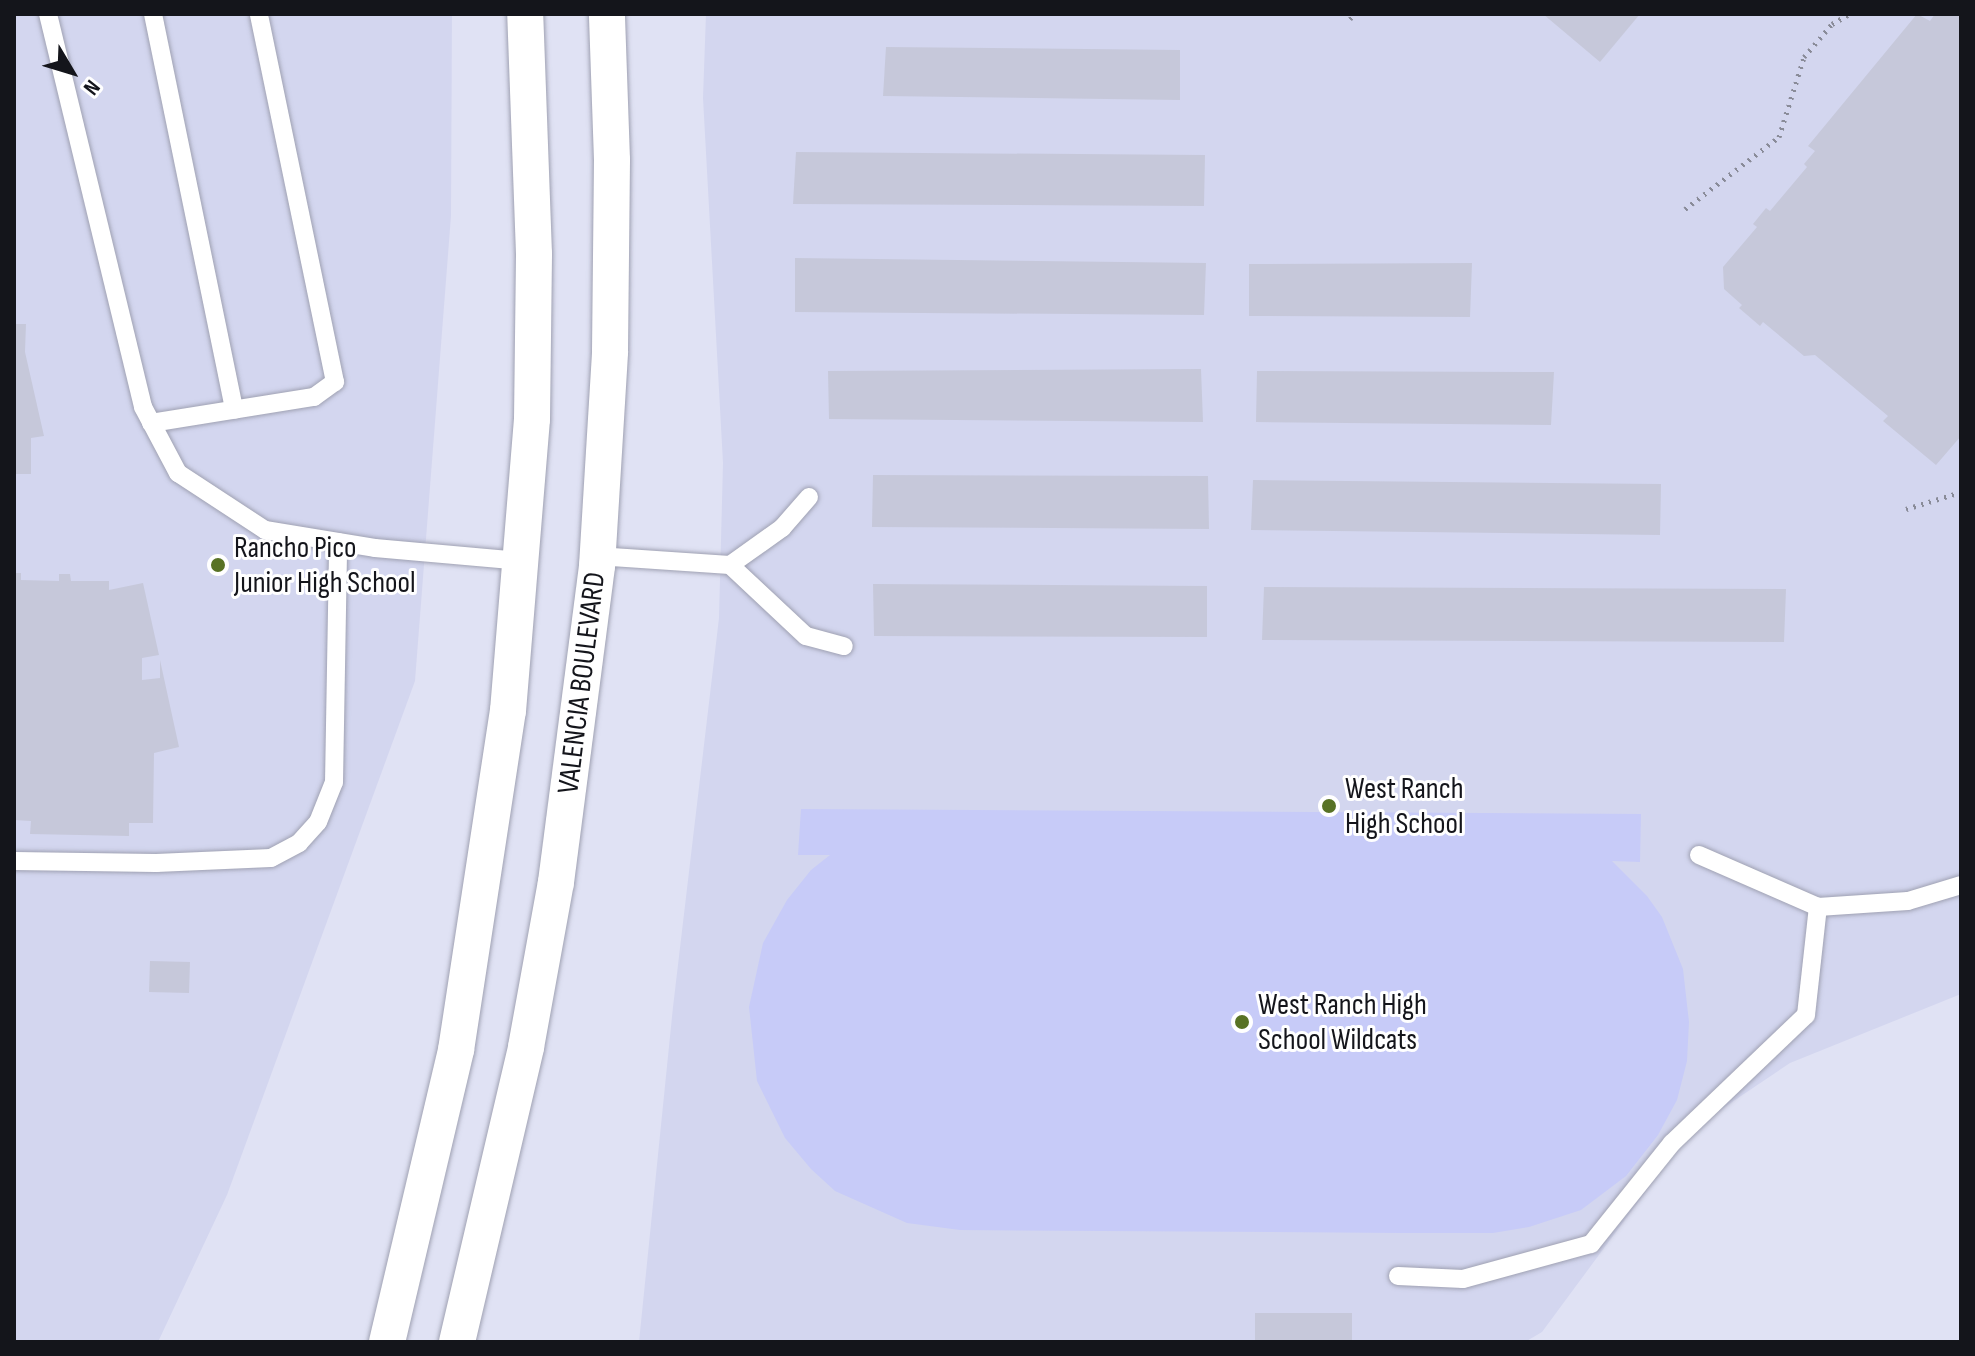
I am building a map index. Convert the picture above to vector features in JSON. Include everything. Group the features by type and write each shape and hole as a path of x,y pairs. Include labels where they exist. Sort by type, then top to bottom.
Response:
{"street":[{"path":"387,1342 456,1050 508,711 532,419 534,254 525,14"},
{"name":"VALENCIA BOULEVARD","path":"457,1342 526,1047 553,897 597,556 610,351 612,160 607,14"}],"lane":[{"path":"48,14 143,407 178,473 265,530 338,542 522,561"},
{"path":"153,14 234,410"},
{"path":"151,423 314,397 335,382 259,14"},
{"path":"730,565 782,528 809,497"},
{"path":"14,861 156,863 271,858 299,843 318,822 334,782 338,542"},
{"path":"597,556 730,565 806,636 844,646"},
{"path":"1699,855 1818,907 1908,901 1961,885"},
{"path":"1398,1276 1463,1279 1591,1244 1672,1143 1806,1015 1818,907"}],"path":[{"path":"1685,209 1779,137 1804,57 1832,24 1849,14"},
{"path":"1906,509 1961,492"}],"shaded area":[{"name":"Rancho Pico Junior High School","path":"14,14 452,14 451,216 415,681 227,1195 158,1342 14,1342"},
{"name":"West Ranch High School","path":"706,14 1961,14 1961,994 1790,1063 1692,1129 1542,1332 1525,1342 639,1342 673,1007 719,618 723,463 703,98"},
{"path":"801,809 1641,814 1640,862 1612,861 1647,896 1662,917 1683,969 1689,1022 1687,1061 1677,1100 1658,1135 1626,1176 1581,1210 1529,1227 1493,1233 960,1230 907,1223 835,1191 811,1169 785,1138 757,1081 749,1007 763,943 787,900 811,870 830,855 798,855"}],"building":[{"path":"1543,14 1640,14 1600,62"},
{"path":"1917,14 1930,21 1935,14 1961,14 1961,436 1936,465 1883,421 1888,416 1815,355 1804,356 1763,322 1760,326 1739,308 1742,305 1724,289 1723,267 1757,227 1753,224 1766,208 1770,211 1807,167 1804,164 1815,151 1808,146"},
{"path":"886,47 1180,50 1180,100 883,96"},
{"path":"796,152 1205,155 1204,206 793,204"},
{"path":"795,258 1206,263 1204,315 795,312"},
{"path":"1472,263 1470,317 1249,316 1249,264"},
{"path":"14,324 26,324 25,352 44,436 31,438 31,474 14,474"},
{"path":"1201,369 1203,422 829,419 828,371"},
{"path":"1257,371 1554,372 1551,425 1256,422"},
{"path":"873,475 1208,476 1209,529 872,527"},
{"path":"1253,480 1661,484 1660,535 1251,530"},
{"path":"14,573 21,573 21,580 59,581 59,574 70,574 71,581 109,581 109,590 143,583 159,655 142,658 142,680 160,678 160,660 179,747 154,753 153,823 129,823 129,836 30,834 31,821 14,820"},
{"path":"873,584 1207,586 1207,637 874,636"},
{"path":"1264,587 1786,589 1784,642 1262,640"},
{"path":"150,961 190,962 189,993 149,992"},
{"path":"1255,1313 1352,1313 1352,1342 1255,1342"}],"place":[{"name":"Rancho Pico Junior High School","path":"218,565"},
{"name":"West Ranch High School","path":"1329,806"},
{"name":"West Ranch High School Wildcats","path":"1242,1022"}]}
